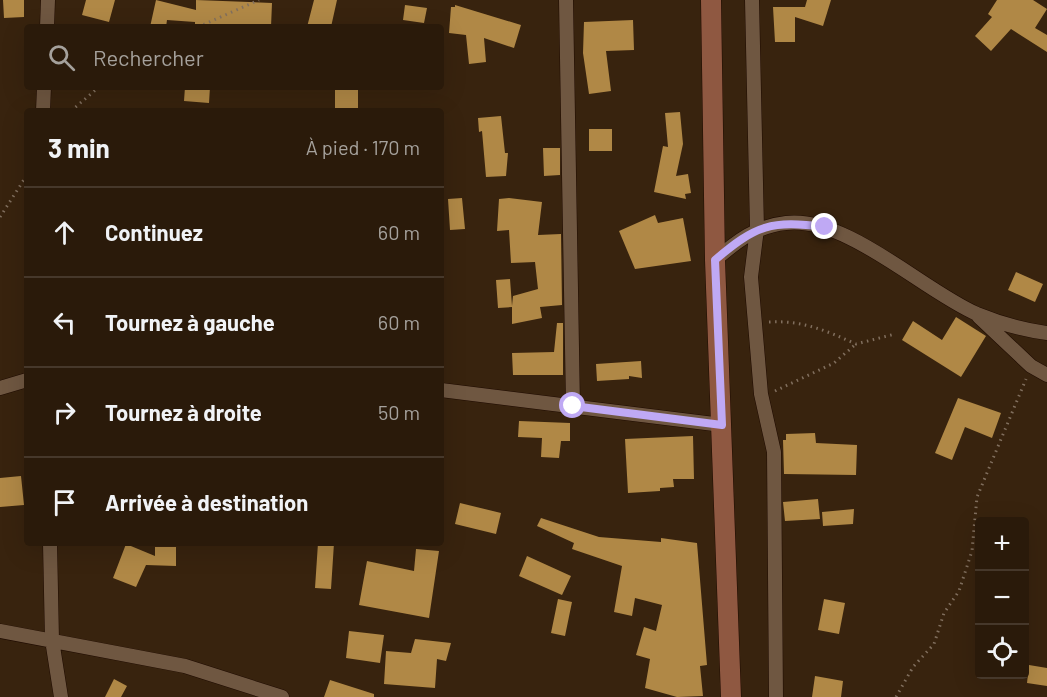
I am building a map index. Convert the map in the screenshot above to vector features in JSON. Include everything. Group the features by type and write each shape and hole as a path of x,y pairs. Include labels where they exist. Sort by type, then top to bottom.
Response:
{"main road":[{"path":"711,0 715,260 731,697"}],"street":[{"path":"46,24 48,0"},
{"path":"566,0 573,406"},
{"path":"752,0 757,229 751,277 761,394 774,452 776,697"},
{"path":"43,108 44,90"},
{"path":"715,260 741,238 757,229 788,222 825,227 860,244 976,313 1025,330 1047,333"},
{"path":"976,313 1031,366 1047,375"},
{"path":"0,388 24,381"},
{"path":"444,390 722,425"},
{"path":"50,546 52,640 61,697"},
{"path":"0,631 185,666 282,697"}],"path":[{"path":"205,24 259,0"},
{"path":"74,108 96,90"},
{"path":"0,218 24,180"},
{"path":"756,323 784,321 820,327 856,344"},
{"path":"761,394 789,386 812,375 834,363 856,344 896,334"},
{"path":"896,697 913,667 934,644 944,613 959,591 972,551 977,497 1031,366"}],"building":[{"path":"3,0 24,0 24,17 4,18"},
{"path":"86,0 115,0 109,22 82,15"},
{"path":"156,0 196,10 196,0 272,3 271,24 195,24 195,22 167,20 166,24 151,24"},
{"path":"314,0 337,0 332,24 308,24"},
{"path":"807,0 831,0 823,26 795,17 795,42 775,42 773,7 805,7"},
{"path":"997,0 1033,0 1047,9 1035,28 1047,35 1047,52 1011,29 991,51 975,36 992,17 988,14"},
{"path":"405,5 427,8 424,23 403,20"},
{"path":"455,5 521,25 514,48 484,38 486,62 469,64 466,35 449,33 451,7"},
{"path":"633,20 634,50 606,51 611,91 589,94 583,53 584,22"},
{"path":"185,90 210,90 209,103 184,101"},
{"path":"335,90 358,90 358,108 335,108"},
{"path":"680,112 683,144 676,176 688,174 691,193 685,194 686,199 654,192 663,146 668,147 665,113"},
{"path":"501,116 505,153 508,153 506,176 486,177 482,131 479,132 478,118"},
{"path":"589,129 612,129 612,151 589,151"},
{"path":"543,148 560,148 560,175 544,176"},
{"path":"462,198 465,229 450,230 448,199"},
{"path":"499,199 542,202 538,235 561,234 562,305 540,307 542,318 512,324 512,307 498,308 496,280 510,279 512,306 513,296 538,289 535,262 511,263 509,230 497,231"},
{"path":"655,215 658,223 683,218 691,261 635,269 619,231"},
{"path":"1016,272 1043,284 1035,302 1008,290"},
{"path":"956,317 986,336 961,377 902,340 913,321 942,340"},
{"path":"557,323 563,323 563,375 513,375 512,353 554,352"},
{"path":"641,361 642,378 629,376 629,379 597,381 596,364"},
{"path":"958,398 1001,413 992,438 965,427 952,460 935,453"},
{"path":"519,421 570,423 570,441 561,441 559,458 541,457 542,438 518,437"},
{"path":"815,433 816,443 857,445 856,475 784,474 783,440 786,440 786,434"},
{"path":"693,436 694,479 673,479 674,487 660,488 660,491 628,493 625,439"},
{"path":"21,476 24,505 0,507 0,478"},
{"path":"818,499 820,519 785,521 783,502"},
{"path":"460,503 501,513 496,534 455,524"},
{"path":"854,509 853,524 823,526 822,512"},
{"path":"541,518 599,537 661,542 661,538 697,543 707,665 700,666 703,696 677,697 645,688 650,659 636,655 644,627 656,631 662,605 635,598 632,616 614,612 622,566 572,549 574,543 537,526"},
{"path":"125,546 155,556 155,547 176,547 176,566 146,565 136,587 113,578"},
{"path":"318,546 334,546 331,589 315,588"},
{"path":"416,549 439,551 429,618 359,605 367,561 414,571"},
{"path":"527,556 571,576 562,595 519,576"},
{"path":"558,599 572,602 565,636 551,633"},
{"path":"824,599 845,603 839,634 818,630"},
{"path":"349,631 384,635 380,663 346,658"},
{"path":"415,639 451,643 446,661 437,659 435,688 384,684 386,651 411,653"},
{"path":"1029,665 1047,668 1047,686 1027,683"},
{"path":"815,676 843,681 841,697 812,697"},
{"path":"114,679 127,686 121,697 105,697"},
{"path":"330,680 374,694 374,697 324,697"}],"route":[{"path":"573,406 722,425 715,260 741,238 757,229 788,222 825,227"}]}
